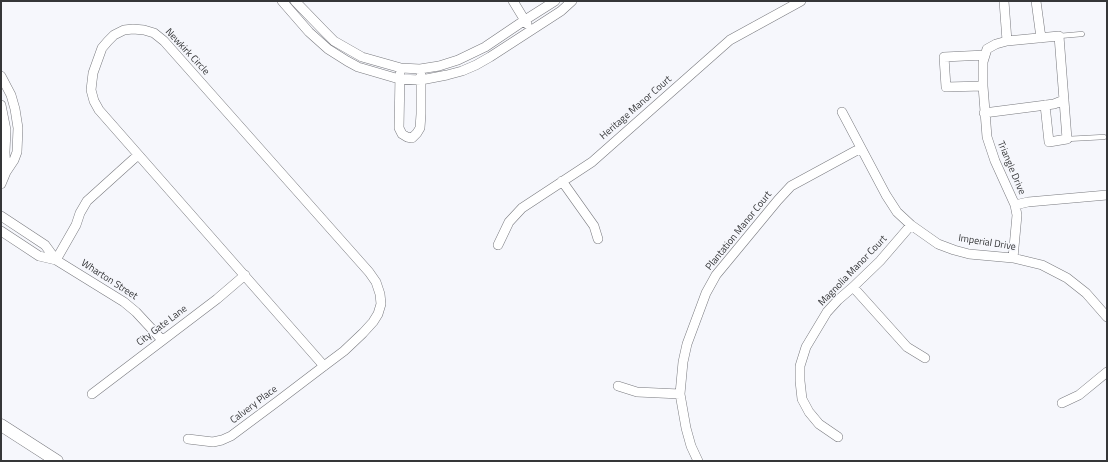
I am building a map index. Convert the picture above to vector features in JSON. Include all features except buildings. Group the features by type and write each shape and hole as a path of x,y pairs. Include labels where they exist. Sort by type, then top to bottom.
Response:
{"main road":[{"path":"1,424 57,461"}],"street":[{"path":"282,1 309,32 328,49 347,61 358,67 400,79 421,80 462,71 476,65 561,11 572,1"},
{"path":"295,1 334,41 362,57 401,68 420,69 439,66 458,60 485,47 555,1"},
{"path":"513,1 531,30"},
{"name":"Heritage Manor Court","path":"498,244 509,222 522,208 592,162 730,40 785,4 801,1"},
{"path":"1004,1 1007,41"},
{"path":"1036,1 1041,38"},
{"name":"Newkirk Circle","path":"124,30 144,30 154,33 169,47 364,266 376,282 380,294 378,314 363,333 344,351 324,366 244,275 99,110 94,101 91,90 93,74 102,48 114,35 124,30"},
{"path":"983,86 946,87 944,57 985,55 987,49 996,44 1007,41 1060,36 1067,139 1049,142 1045,105"},
{"name":"Triangle Drive","path":"985,55 983,62 983,86 987,137 995,161 1015,205 1017,216 1012,258"},
{"path":"401,68 399,128 402,134 412,138 420,128 420,69"},
{"path":"1,76 11,95 18,128 17,152 1,184"},
{"path":"984,113 1054,104 1064,100"},
{"path":"1,105 6,130 6,172"},
{"name":"Imperial Drive","path":"842,112 886,195 897,212 911,225 938,244 954,250 969,254 1012,258 1042,265 1067,278 1086,293 1107,317"},
{"name":"Plantation Manor Court","path":"698,461 691,446 686,428 680,394 683,362 687,344 706,293 716,275 791,186 861,148"},
{"path":"56,260 87,201 138,155"},
{"path":"562,181 594,226 598,239"},
{"path":"1015,205 1028,202 1107,195"},
{"name":"Wharton Street","path":"1,216 45,245 56,260"},
{"name":"Magnolia Manor Court","path":"838,437 819,424 808,412 802,399 800,366 806,347 827,312 880,261 911,225"},
{"name":"Wharton Street","path":"1,231 39,256 56,260 124,302 136,312 162,340"},
{"name":"City Gate Lane","path":"92,394 217,298 244,275"},
{"path":"853,287 907,347 925,358"},
{"name":"Calvery Place","path":"188,439 213,442 231,436 324,366"},
{"path":"1062,403 1079,395 1107,372"},
{"path":"618,386 637,392 680,394"}],"lane":[{"path":"1060,36 1082,34"},
{"path":"1067,139 1104,137"}]}
